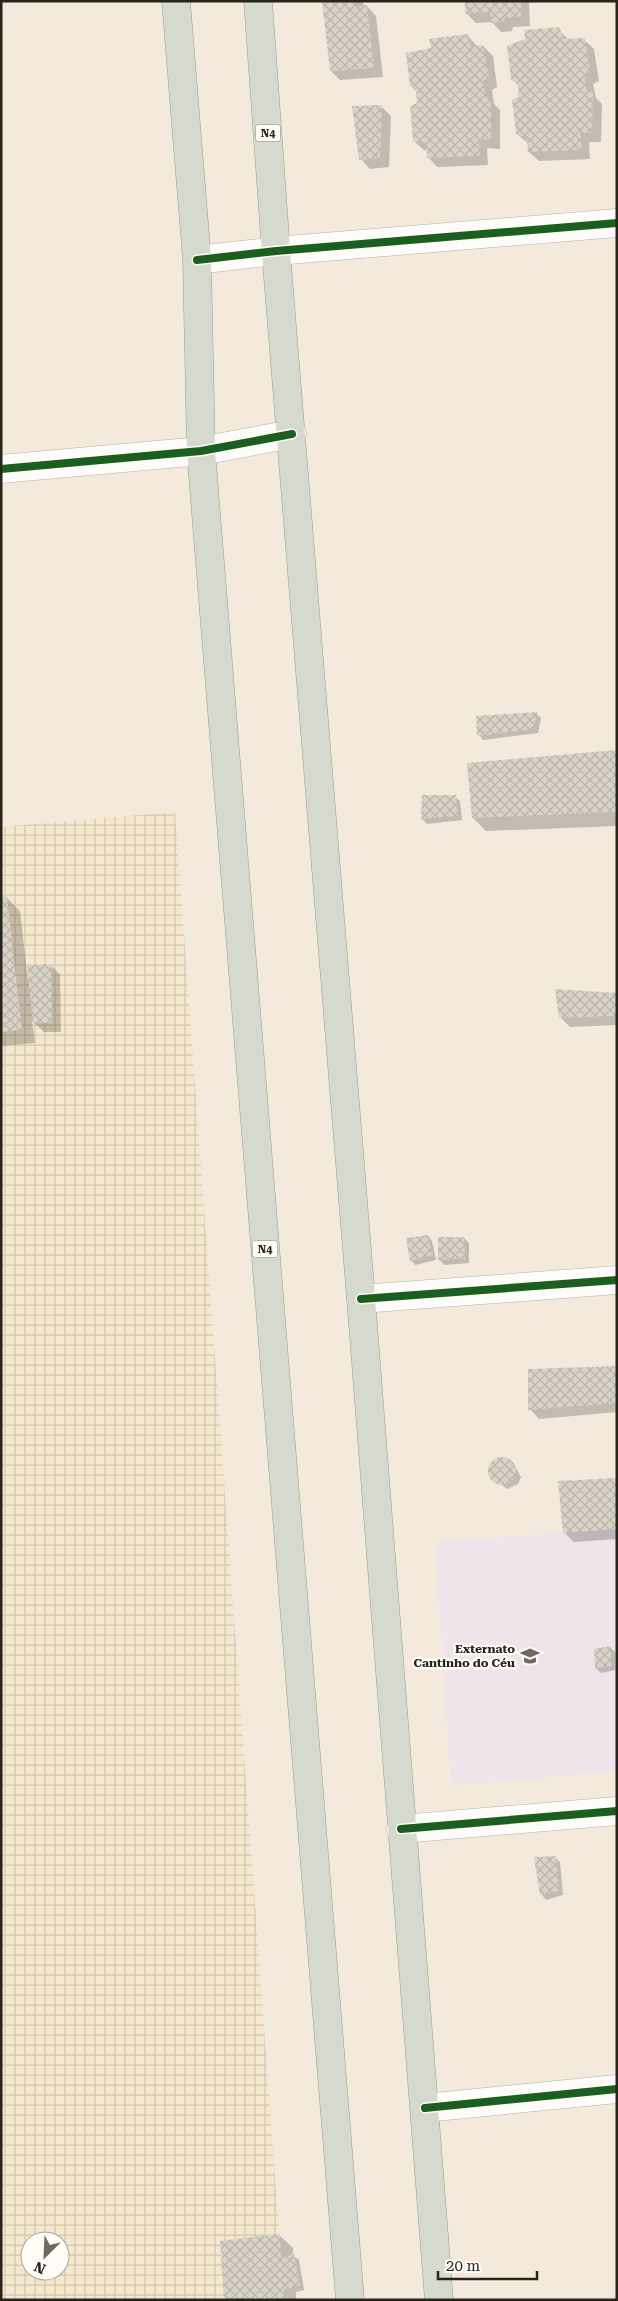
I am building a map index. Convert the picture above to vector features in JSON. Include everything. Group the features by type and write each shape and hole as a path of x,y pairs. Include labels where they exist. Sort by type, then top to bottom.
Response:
{"highway":[{"name":"N4","path":"176,1 197,260 201,451 350,2300"},
{"name":"N4","path":"258,1 276,251 361,1299 439,2300"}],"street":[{"path":"197,260 276,251 617,223"},
{"path":"1,469 201,451 292,434"},
{"path":"361,1299 617,1280"},
{"path":"401,1829 617,1811"},
{"path":"425,2108 617,2089"}],"shaded area":[{"path":"175,812 284,2300 1,2300 1,827"},
{"name":"Externato Cantinho do Céu","path":"617,1529 617,1771 451,1786 435,1542"}],"building":[{"path":"322,1 355,1 355,7 367,5 374,68 330,71"},
{"path":"465,1 521,1 521,17 504,18 503,22 491,23 490,12 465,14"},
{"path":"559,27 564,39 585,38 590,71 584,74 587,91 593,93 592,133 580,133 582,150 528,152 527,138 516,134 512,100 519,97 518,83 511,80 507,46 525,39 524,30"},
{"path":"468,34 471,47 483,45 489,77 483,81 486,97 491,99 491,140 479,139 480,156 427,158 426,143 413,141 410,106 417,103 416,89 410,86 406,53 431,48 429,39"},
{"path":"382,105 380,158 359,160 352,106"},
{"path":"537,712 534,729 477,736 476,716"},
{"path":"617,750 617,812 472,818 467,763"},
{"path":"422,795 456,795 458,816 421,819"},
{"path":"1,897 7,897 22,1030 1,1032"},
{"path":"51,964 52,1023 33,1023 27,965"},
{"path":"555,989 617,993 617,1016 559,1018"},
{"path":"428,1235 432,1255 410,1261 406,1238"},
{"path":"438,1237 464,1237 465,1259 438,1260"},
{"path":"617,1366 617,1403 528,1410 528,1369"},
{"path":"502,1457 512,1461 516,1471 512,1481 502,1485 492,1481 488,1471 492,1461"},
{"path":"617,1478 617,1529 563,1533 558,1481"},
{"path":"611,1646 611,1666 595,1669 594,1649"},
{"path":"556,1856 559,1891 540,1895 534,1857"},
{"path":"280,2234 281,2258 294,2254 300,2286 284,2289 284,2300 224,2300 220,2241"}],"cycle path":[{"path":"197,260 276,251 617,223"},
{"path":"1,469 201,451 292,434"},
{"path":"361,1299 617,1280"},
{"path":"401,1829 617,1811"},
{"path":"425,2108 617,2089"}],"place":[{"name":"Externato Cantinho do Céu","path":"530,1656"}]}
